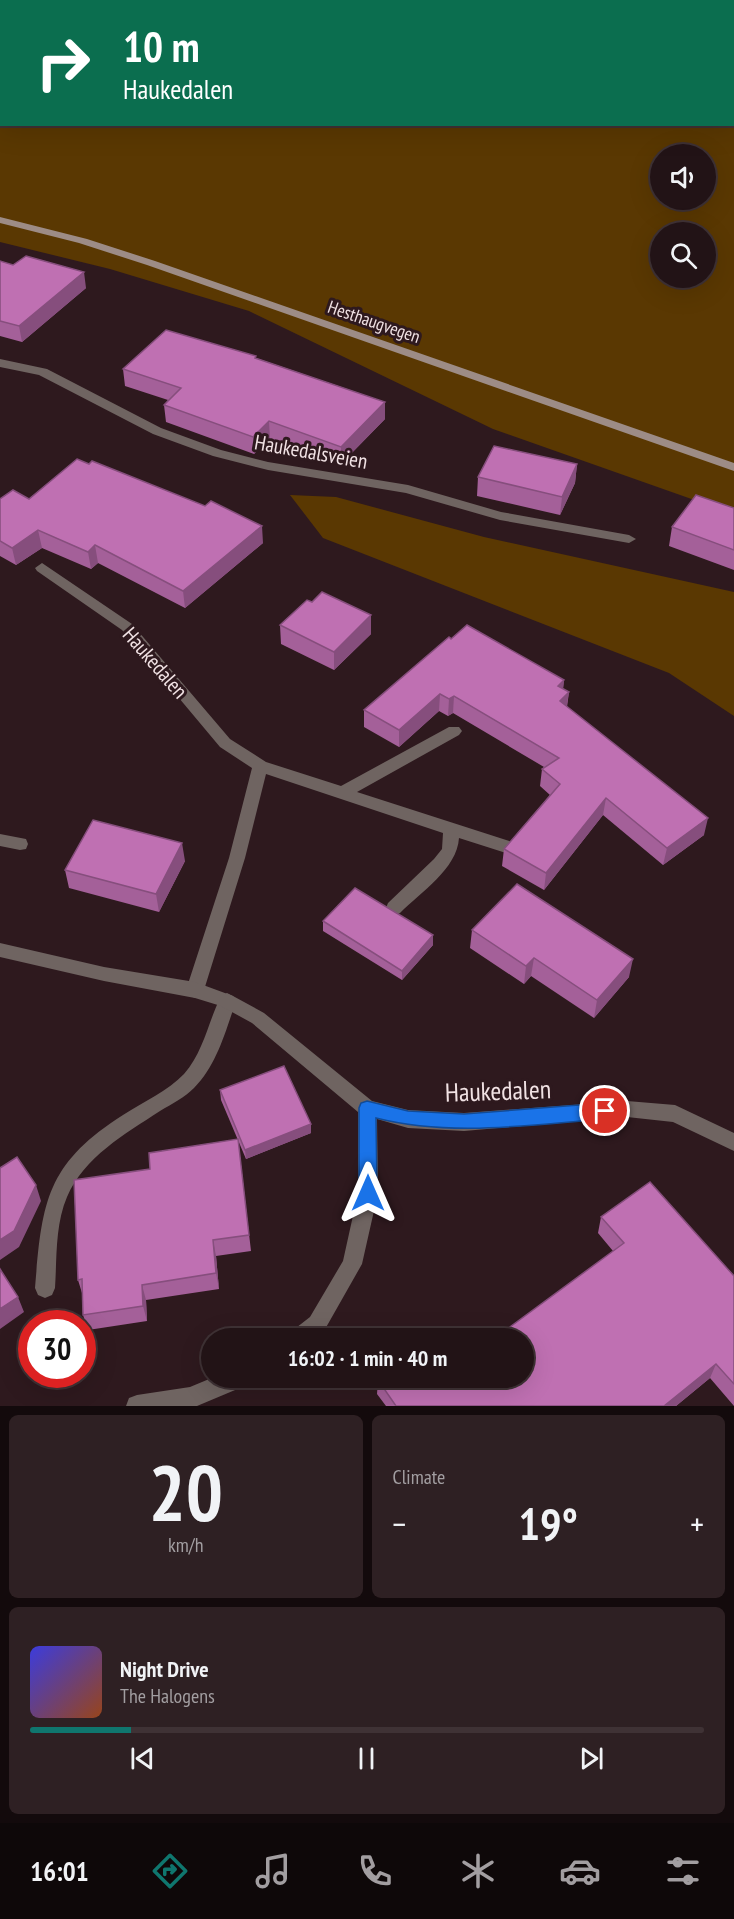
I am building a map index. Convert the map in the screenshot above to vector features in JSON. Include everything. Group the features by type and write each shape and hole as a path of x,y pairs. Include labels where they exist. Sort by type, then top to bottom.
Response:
{"main road":[{"name":"Hesthaugvegen","path":"0,220 83,241 151,263 734,467"}],"street":[{"name":"Haukedalsveien","path":"0,363 43,372 157,431 217,453 268,466 340,476 408,489 500,516 629,539"},
{"name":"Haukedalen","path":"42,568 127,627 225,743 260,766 506,847"},
{"path":"344,792 453,731"},
{"path":"195,990 237,858 260,766"},
{"path":"394,908 440,864 450,850 452,828"},
{"path":"0,840 20,844"},
{"name":"Haukedalen","path":"0,950 104,974 195,990 226,1001 258,1018 367,1108 408,1119 464,1122 627,1109 675,1114 734,1142"},
{"path":"45,1288 50,1226 59,1192 68,1176 83,1154 108,1133 170,1095 192,1077 211,1049 226,1001"},
{"path":"312,1328 317,1324 352,1264 368,1193 367,1108"},
{"path":"137,1406 190,1398 213,1388"}],"shaded area":[{"path":"0,126 734,126 734,514 493,429 249,311 110,269 0,242"},
{"path":"290,495 336,497 484,537 734,592 734,716 669,673 323,538"}],"building":[{"path":"26,256 84,272 19,326 0,321 0,261 13,265"},
{"path":"166,330 256,356 255,358 385,402 341,447 269,421 253,437 164,405 181,388 123,369"},
{"path":"494,446 577,464 562,497 478,477"},
{"path":"77,459 89,464 92,461 205,506 211,501 262,526 183,591 95,545 88,552 38,530 12,548 0,541 0,499 13,490 29,499"},
{"path":"696,495 734,508 734,550 672,527"},
{"path":"322,592 371,615 334,652 280,625 307,600 312,602"},
{"path":"467,625 564,680 558,686 569,692 560,701 708,818 667,848 606,798 546,873 504,849 560,784 542,769 559,758 454,696 449,699 440,694 399,730 364,710 449,637 451,639"},
{"path":"93,820 182,843 156,894 65,870"},
{"path":"517,884 633,959 597,1000 534,958 526,966 472,930"},
{"path":"355,888 433,935 402,971 323,921"},
{"path":"284,1066 311,1124 245,1150 220,1090"},
{"path":"238,1139 249,1235 213,1240 216,1273 142,1285 143,1306 96,1313 96,1310 83,1310 82,1279 78,1280 74,1180 150,1169 149,1153"},
{"path":"17,1157 36,1185 14,1231 0,1240 0,1168"},
{"path":"650,1182 734,1276 734,1384 716,1364 664,1406 396,1406 384,1388 534,1388 534,1328 509,1328 624,1243 601,1217"},
{"path":"0,1269 18,1297 0,1309"}],"route":[{"path":"368,1193 367,1108 408,1119 464,1122 605,1111"}]}
